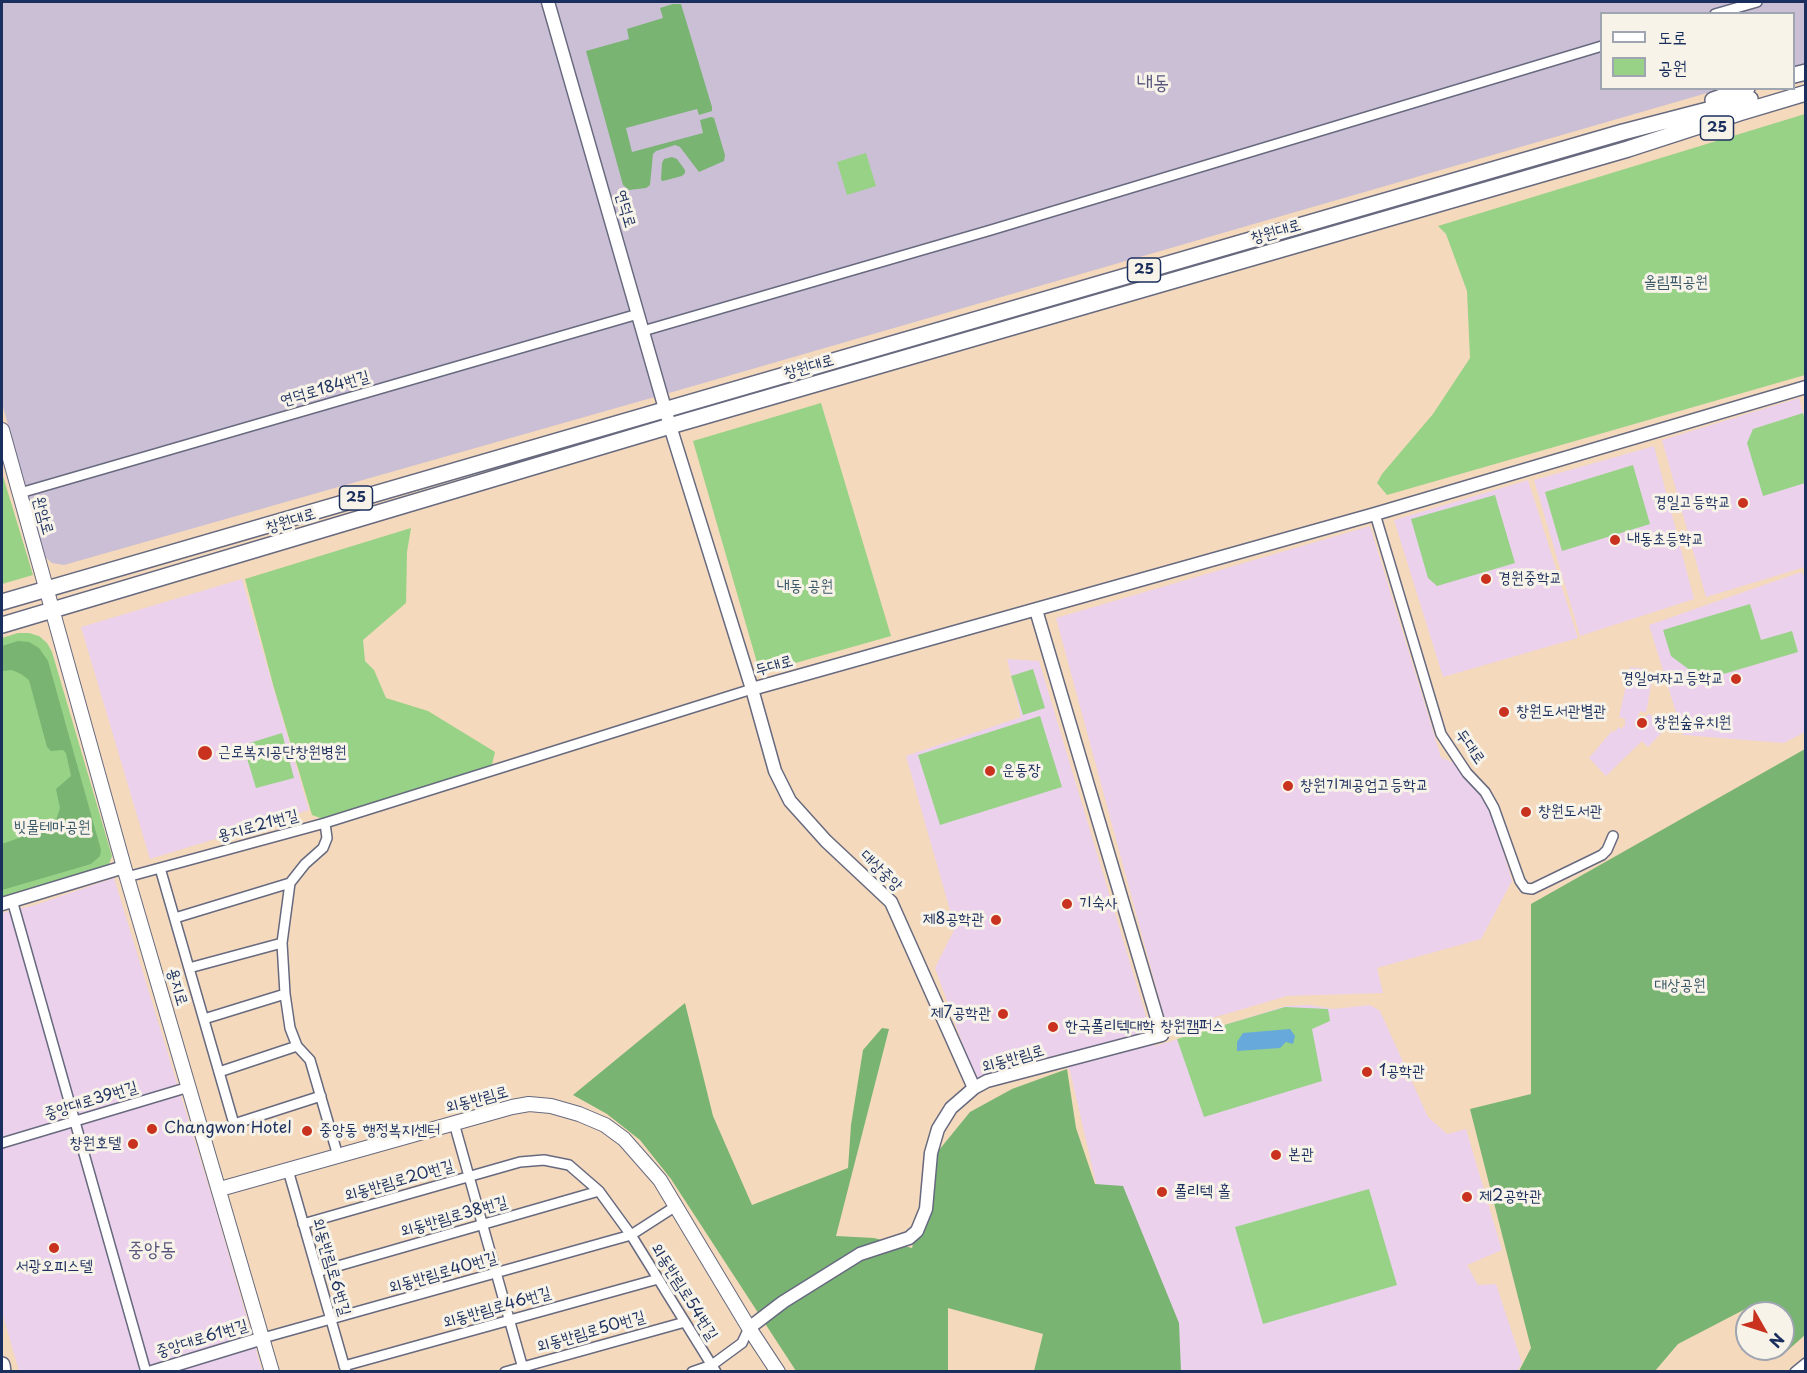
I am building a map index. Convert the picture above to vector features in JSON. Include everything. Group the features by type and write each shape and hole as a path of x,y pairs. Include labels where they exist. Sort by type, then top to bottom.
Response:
{"main road":[{"name":"창원대로","path":"1623,132 1741,90"},
{"name":"창원대로","path":"2,602 665,408 1623,132 1777,90"},
{"name":"창원대로","path":"2,625 670,426 1628,149 1739,112 1806,93"},
{"name":"창원대로","path":"1628,149 1740,123 1806,104"},
{"name":"완암로","path":"2,430 46,589 54,610"},
{"name":"용지로","path":"54,610 126,872 272,1371"},
{"name":"외동반림로","path":"220,1189 512,1107 529,1104 551,1106 579,1114 605,1125 624,1139 660,1180 749,1328 778,1371"},
{"path":"2,1365 3,1371"}],"street":[{"name":"연덕로","path":"548,2 670,426"},
{"path":"1722,12 1756,2"},
{"path":"643,331 1003,226 1600,47"},
{"name":"연덕로184번길","path":"20,493 638,314"},
{"name":"두대로","path":"670,426 752,689 1375,514 1806,387"},
{"name":"두대로","path":"1375,514 1441,734 1467,773 1485,792 1494,808 1520,881 1525,888 1532,889 1602,855 1607,850 1613,836"},
{"name":"외동반림로","path":"749,1328 783,1302 860,1254 909,1238 917,1231 926,1209 931,1153 938,1130 951,1108 974,1088 987,1081 1162,1035 1036,610"},
{"path":"325,823 752,689"},
{"name":"대상중앙","path":"752,689 775,771 790,801 826,841 891,902 974,1088"},
{"name":"용지로21번길","path":"126,872 160,868 325,823 327,838 323,848 305,864 290,883"},
{"path":"160,868 234,1124 321,1096"},
{"path":"126,872 7,902 75,1122 146,1371"},
{"path":"175,918 290,883 282,943 290,1028 297,1046 310,1060 338,1156"},
{"path":"189,968 282,943"},
{"path":"204,1019 285,994"},
{"path":"219,1072 297,1046"},
{"name":"중앙대로39번길","path":"2,1143 189,1087"},
{"name":"외동반림로20번길","path":"454,1123 523,1369"},
{"path":"469,1176 520,1162 544,1160 569,1165 599,1191 631,1235"},
{"name":"외동반림로6번길","path":"288,1170 345,1369"},
{"name":"외동반림로20번길","path":"303,1224 469,1176"},
{"name":"외동반림로38번길","path":"317,1272 599,1191"},
{"name":"외동반림로40번길","path":"263,1338 631,1235 676,1206"},
{"name":"외동반림로54번길","path":"631,1235 714,1368"},
{"name":"외동반림로46번길","path":"345,1369 658,1279"},
{"name":"외동반림로50번길","path":"506,1371 523,1369 685,1322"},
{"name":"외동반림로54번길","path":"696,1371 714,1368 742,1343 749,1328"},
{"name":"중앙대로61번길","path":"152,1371 263,1338"},
{"path":"1795,1371 1806,1363"}],"shaded area":[{"path":"2,2 1805,2 1805,64 1795,67 1795,12 1600,12 1600,90 1718,90 64,565 52,563 44,556 2,403"},
{"name":"경일고등학교","path":"1799,398 1806,423 1805,567 1706,597 1662,440"},
{"name":"내동초등학교","path":"1654,446 1694,599 1580,636 1534,480"},
{"name":"경원중학교","path":"1528,480 1578,638 1443,677 1394,520"},
{"name":"창원기계공업고등학교","path":"1370,526 1441,757 1458,765 1490,807 1512,881 1481,939 1377,968 1383,993 1287,996 1168,1031 1056,618"},
{"name":"경일여자고등학교","path":"1801,572 1806,578 1805,732 1784,743 1683,735 1649,625"},
{"name":"근로복지공단창원병원","path":"242,579 309,810 150,859 81,627"},
{"name":"한국폴리텍대학 창원캠퍼스","path":"1007,659 1039,661 1155,1046 1286,1006 1309,1005 1333,1009 1370,1005 1380,1011 1428,1117 1447,1134 1466,1129 1502,1250 1467,1265 1478,1285 1496,1284 1522,1363 1517,1371 1174,1371 1097,1188 1070,1071 1059,1054 976,1081 935,968 955,928 906,756 1021,717"},
{"name":"창원숲유치원","path":"1630,667 1647,669 1646,678 1652,680 1646,713 1640,711 1638,717 1642,721 1649,713 1664,730 1648,747 1642,741 1606,776 1589,758 1612,731 1614,732 1619,727 1621,729 1625,725 1625,719 1619,717"},
{"path":"114,878 215,1207 262,1371 19,1371 2,1312 2,913 35,905"}],"green space":[{"path":"681,4 712,111 699,115 697,109 626,128 632,152 703,133 700,120 711,117 714,118 725,155 724,161 699,172 680,147 675,145 653,154 650,185 646,188 629,190 623,185 586,51 629,39 627,29 663,18 660,8"},
{"name":"올림픽공원","path":"1805,114 1805,375 1387,495 1377,483 1382,474 1433,414 1470,358 1467,291 1446,234 1438,226"},
{"path":"866,153 876,186 847,195 837,162"},
{"path":"672,157 677,159 685,173 663,181 661,180 662,163 664,159"},
{"name":"내동 공원","path":"821,403 891,636 760,673 693,441"},
{"path":"1803,413 1806,423 1805,483 1763,496 1747,443 1753,429"},
{"path":"1633,465 1650,524 1562,551 1545,492"},
{"path":"2,473 33,575 2,584"},
{"path":"1495,495 1515,563 1437,586 1428,578 1411,519"},
{"path":"411,528 407,552 406,603 363,640 365,661 374,670 386,698 428,711 495,752 491,769 326,820 312,815 274,688 245,579"},
{"path":"1750,604 1761,640 1792,631 1798,652 1703,680 1671,656 1663,630"},
{"name":"빗물테마공원","path":"18,633 39,636 52,652 112,856 109,864 102,869 2,898 2,638"},
{"path":"18,641 29,642 39,648 48,661 101,850 100,856 91,864 2,890 2,844 47,828 56,820 60,808 56,789 71,776 66,753 63,750 51,751 47,747 29,680 12,670 2,671 2,646"},
{"path":"1033,669 1045,708 1023,715 1011,676"},
{"name":"운동장","path":"1040,716 1062,787 940,825 918,755"},
{"path":"282,733 294,778 256,788 243,745"},
{"name":"대상공원","path":"1805,749 1805,1335 1795,1344 1795,1301 1735,1301 1735,1314 1678,1344 1655,1371 1519,1371 1531,1348 1470,1109 1531,1094 1531,904"},
{"path":"685,1003 713,1116 752,1205 848,1168 851,1125 863,1050 882,1028 889,1029 836,1236 874,1238 912,1248 939,1150 970,1112 1012,1089 1067,1069 1076,1128 1095,1184 1123,1186 1179,1323 1181,1371 1034,1371 1043,1334 948,1308 948,1371 796,1371 671,1179 640,1140 607,1114 573,1095"},
{"path":"1285,1007 1328,1009 1330,1021 1312,1029 1322,1081 1204,1117 1177,1039"},
{"path":"1369,1189 1397,1285 1263,1324 1235,1227"}],"water":[{"path":"1290,1029 1295,1036 1293,1044 1286,1042 1280,1048 1237,1051 1237,1042 1243,1033"}],"place":[{"name":"경일고등학교","path":"1743,503"},
{"name":"내동초등학교","path":"1615,540"},
{"name":"경원중학교","path":"1486,579"},
{"name":"경일여자고등학교","path":"1736,679"},
{"name":"창원도서관별관","path":"1504,712"},
{"name":"창원숲유치원","path":"1642,723"},
{"name":"근로복지공단창원병원","path":"205,753"},
{"name":"운동장","path":"990,771"},
{"name":"창원기계공업고등학교","path":"1288,786"},
{"name":"창원도서관","path":"1526,812"},
{"name":"기숙사","path":"1067,904"},
{"name":"제8공학관","path":"996,920"},
{"name":"제7공학관","path":"1003,1014"},
{"name":"한국폴리텍대학 창원캠퍼스","path":"1053,1027"},
{"name":"1공학관","path":"1367,1072"},
{"name":"Changwon Hotel","path":"152,1129"},
{"name":"중앙동 행정복지센터","path":"307,1131"},
{"name":"창원호텔","path":"133,1144"},
{"name":"본관","path":"1276,1155"},
{"name":"폴리텍 홀","path":"1162,1192"},
{"name":"제2공학관","path":"1467,1197"},
{"name":"서광오피스텔","path":"54,1248"}],"district":[{"name":"내동","path":"1153,83"},
{"name":"중앙동","path":"152,1250"}]}
